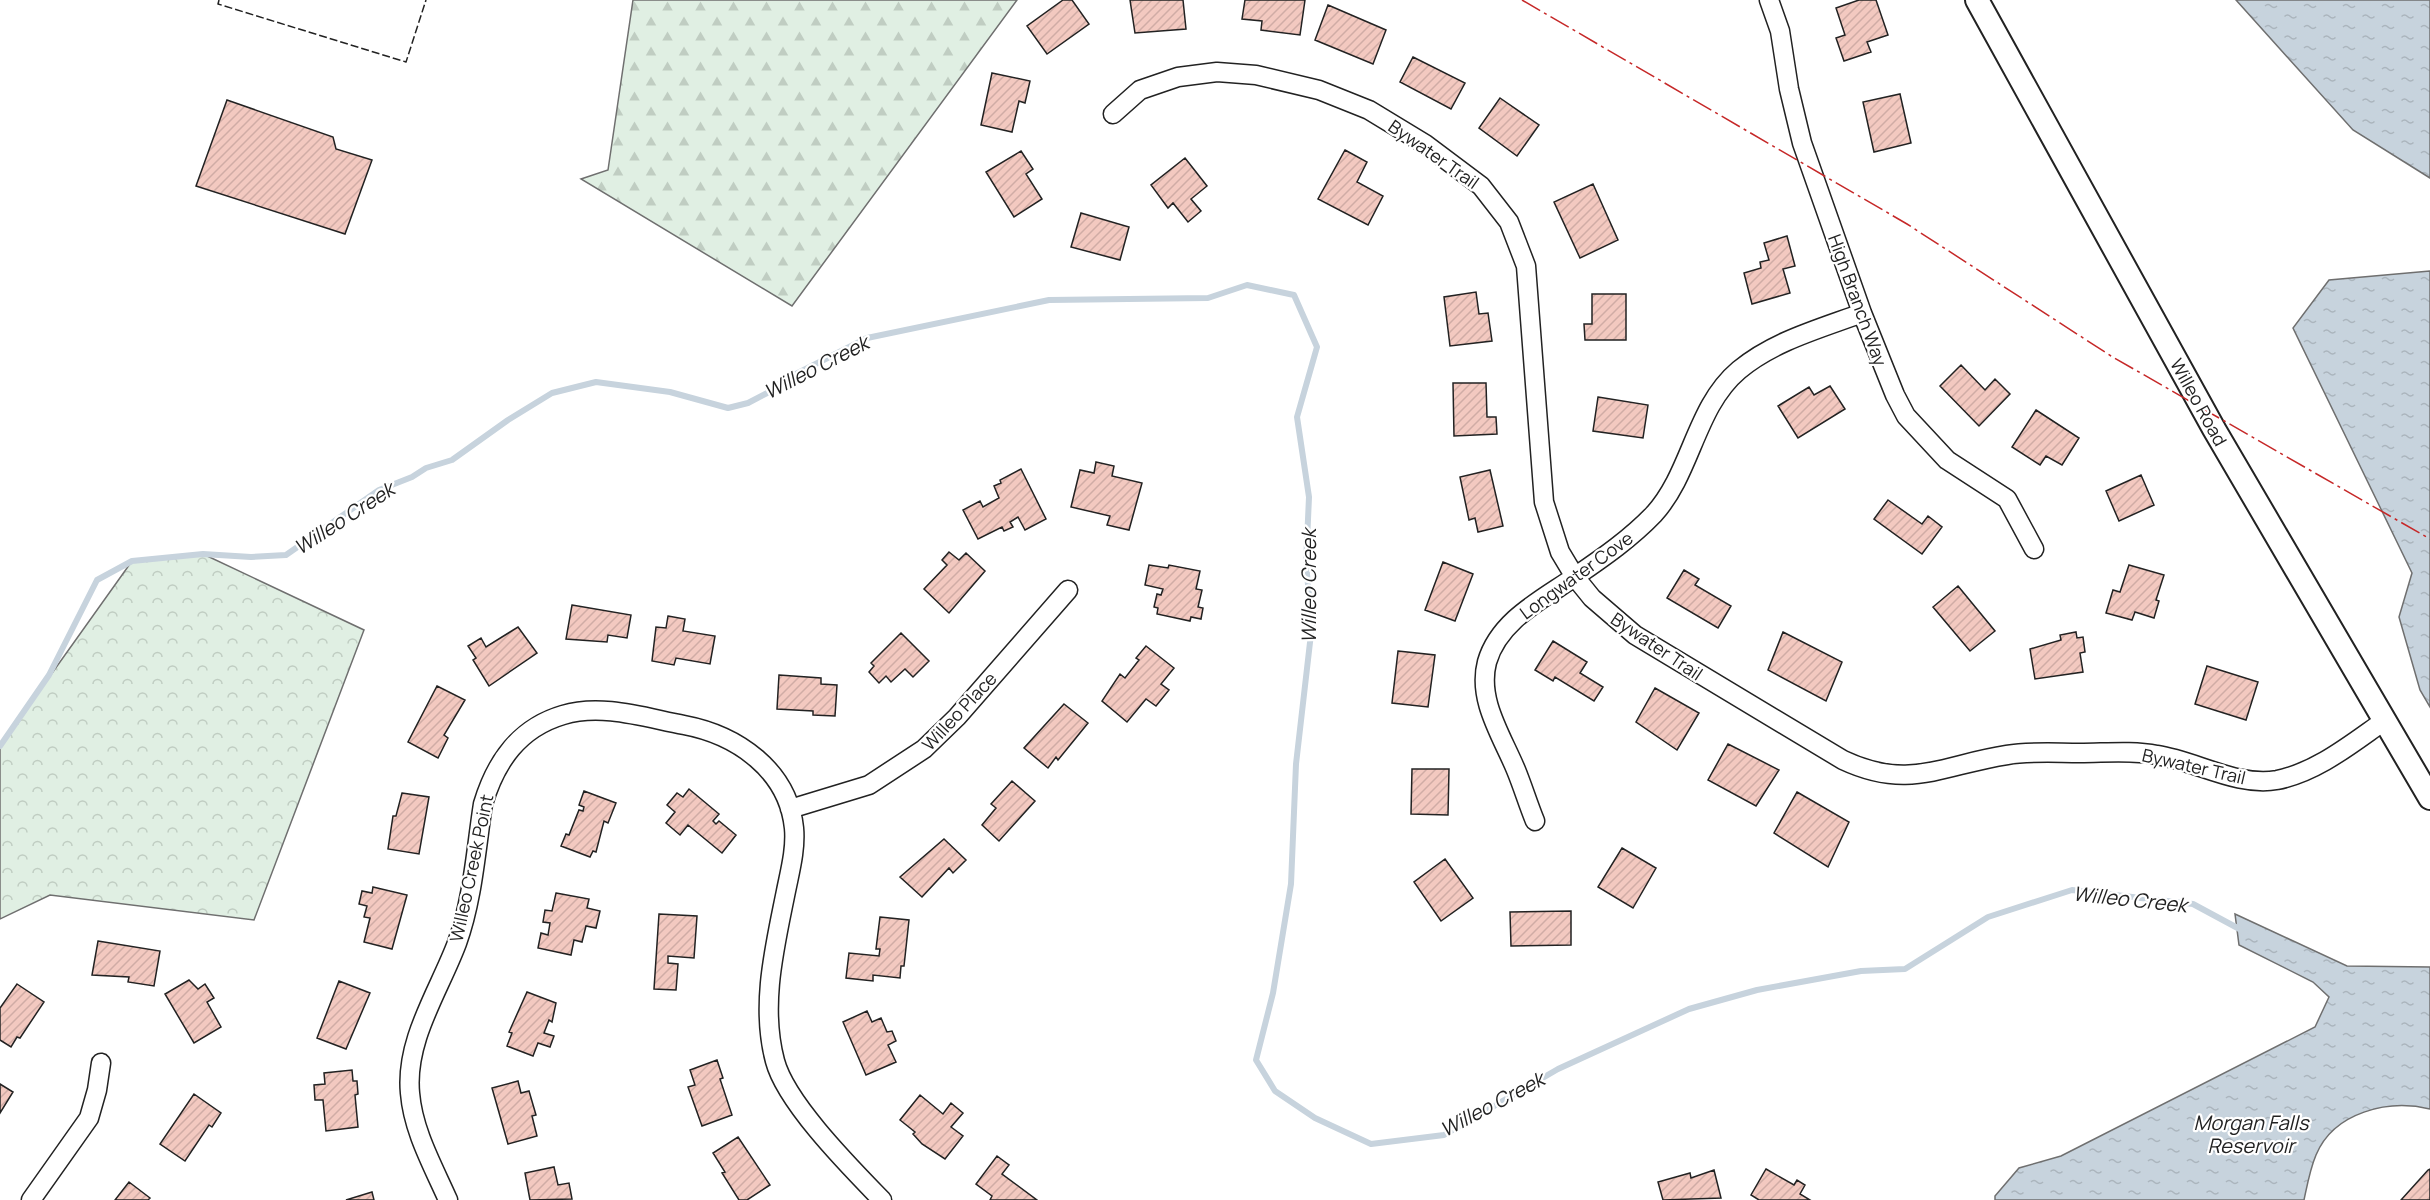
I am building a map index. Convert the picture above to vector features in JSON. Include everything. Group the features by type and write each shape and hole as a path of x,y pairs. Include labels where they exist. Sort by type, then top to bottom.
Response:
{"street":[{"name":"High Branch Way","path":"1769,0 1780,31 1789,90 1802,143 1862,313 1906,416 1947,460 2007,499 2034,549"},
{"name":"Willeo Road","path":"1977,0 2214,429 2430,798"},
{"name":"Bywater Trail","path":"1113,114 1140,90 1178,77 1217,72 1256,75 1319,90 1369,110 1425,144 1481,186 1509,222 1526,266 1545,502 1560,552 1575,577 1592,598 1635,635 1843,760 1880,774 1926,774 2009,755 2133,752 2168,757 2249,780 2275,780 2313,767 2348,747 2384,721"},
{"name":"Longwater Cove","path":"1534,821 1492,715 1486,694 1487,665 1501,633 1519,615 1618,547 1655,513 1676,480 1715,398 1736,373 1778,344 1862,313"},
{"name":"Willeo Place","path":"790,809 869,785 916,756 949,725 1068,590"},
{"name":"Willeo Creek Point","path":"448,1200 419,1133 413,1113 410,1093 413,1053 463,923 483,804 489,785 504,755 526,732 555,717 589,710 608,711 698,728 733,740 748,750 778,783 790,809 794,845 770,987 769,1029 775,1062 780,1075 807,1114 882,1200"},
{"path":"31,1200 89,1118 97,1090 101,1063"}],"green space":[{"path":"633,0 1017,0 792,306 581,179 608,170"},
{"path":"203,554 364,630 254,920 50,895 0,919 0,746 132,561"}],"water":[{"path":"2236,0 2430,0 2430,178 2353,130"},
{"path":"2430,271 2430,707 2420,690 2399,617 2412,573 2293,328 2329,280"},
{"name":"Morgan Falls Reservoir","path":"2235,914 2347,966 2430,967 2430,1109 2414,1106 2380,1108 2364,1112 2336,1128 2324,1140 2316,1155 2304,1200 1995,1200 1995,1196 2019,1168 2061,1156 2315,1027 2329,997 2313,982 2239,945"}],"building":[{"path":"1063,0 1072,0 1089,24 1047,54 1027,26"},
{"path":"1130,0 1183,0 1186,29 1135,33"},
{"path":"1245,0 1305,0 1300,35 1261,30 1262,21 1242,19"},
{"path":"1859,0 1876,0 1888,35 1867,42 1871,52 1844,61 1836,38 1845,35 1836,8"},
{"path":"1328,5 1386,30 1373,64 1315,40"},
{"path":"1413,57 1465,83 1451,109 1400,82"},
{"path":"992,73 1030,81 1025,103 1019,101 1012,132 981,125"},
{"path":"1900,94 1911,143 1874,152 1863,102"},
{"path":"1500,98 1539,125 1517,156 1479,128"},
{"path":"227,100 333,137 336,149 372,160 345,234 196,186"},
{"path":"1345,150 1367,162 1357,182 1383,196 1368,225 1318,199"},
{"path":"1021,151 1033,169 1026,174 1042,199 1014,217 986,172"},
{"path":"1185,158 1207,186 1191,199 1201,211 1188,222 1173,203 1168,208 1151,185"},
{"path":"1593,184 1618,240 1580,258 1554,202"},
{"path":"1081,213 1129,227 1120,260 1071,247"},
{"path":"1787,236 1795,266 1783,269 1790,293 1752,304 1744,273 1761,268 1760,262 1769,260 1764,243"},
{"path":"1476,292 1479,314 1488,313 1492,341 1450,346 1444,297"},
{"path":"1592,294 1626,294 1626,340 1585,340 1584,324 1592,324"},
{"path":"1961,365 1985,390 1995,379 2010,394 1979,426 1940,386"},
{"path":"1453,383 1486,383 1487,417 1496,417 1497,434 1454,436"},
{"path":"1830,386 1845,409 1798,438 1778,406 1809,387 1814,395"},
{"path":"1598,397 1648,405 1643,438 1593,431"},
{"path":"2036,410 2079,438 2062,465 2046,456 2040,465 2012,447"},
{"path":"1096,462 1114,466 1112,476 1142,483 1129,530 1107,525 1110,516 1071,507 1080,470 1094,473"},
{"path":"1021,469 1046,519 1025,530 1018,517 1010,522 1013,527 1004,531 1002,527 978,539 963,510 980,501 983,507 999,498 994,486 1001,483 1000,480"},
{"path":"1490,470 1503,526 1478,532 1475,518 1469,520 1460,477"},
{"path":"2141,475 2154,505 2119,521 2106,491"},
{"path":"1888,500 1922,524 1928,516 1942,527 1922,554 1874,519"},
{"path":"949,552 959,560 966,553 985,571 949,613 924,589 947,565 942,560"},
{"path":"1443,562 1473,574 1455,621 1425,610"},
{"path":"1149,565 1168,568 1169,565 1200,571 1196,589 1202,590 1198,607 1203,608 1201,619 1191,617 1190,621 1157,614 1158,608 1154,607 1157,594 1161,595 1163,589 1145,585"},
{"path":"2129,565 2164,575 2156,600 2159,601 2154,618 2135,612 2132,620 2106,613 2113,590 2120,592"},
{"path":"1684,570 1699,579 1695,585 1731,606 1718,628 1667,598"},
{"path":"1958,586 1995,631 1970,651 1933,607"},
{"path":"572,605 631,615 627,638 608,635 607,642 566,639"},
{"path":"668,616 685,619 683,631 715,636 710,664 676,658 674,665 652,661 656,627 666,628"},
{"path":"518,627 537,653 489,686 473,660 476,658 468,646 481,638 486,647"},
{"path":"1783,632 1842,662 1826,701 1768,670"},
{"path":"2076,632 2077,638 2083,637 2085,652 2080,653 2083,672 2035,679 2030,649 2061,640 2060,635"},
{"path":"901,633 929,661 913,677 905,669 891,682 886,676 879,683 869,672 874,666 871,663"},
{"path":"1553,641 1587,662 1580,673 1603,687 1594,701 1555,677 1553,681 1535,670"},
{"path":"1146,646 1174,668 1161,684 1169,690 1156,706 1146,699 1127,722 1102,701 1120,674 1125,678 1139,660 1136,658"},
{"path":"1398,651 1435,655 1428,707 1392,703"},
{"path":"2207,666 2258,682 2246,720 2195,704"},
{"path":"779,675 821,678 821,684 837,685 835,716 813,715 813,711 777,709"},
{"path":"437,686 465,700 444,735 448,738 438,758 408,742"},
{"path":"1655,688 1699,713 1677,750 1636,722"},
{"path":"1064,704 1088,723 1058,760 1056,757 1048,768 1024,748"},
{"path":"1728,744 1779,770 1756,806 1708,780"},
{"path":"1412,769 1449,769 1448,815 1411,814"},
{"path":"1012,781 1035,801 999,841 982,825 996,808 991,804"},
{"path":"689,789 719,814 713,821 716,824 719,821 736,835 722,853 688,825 680,835 666,823 675,812 667,805 677,793 683,797"},
{"path":"584,791 616,803 608,823 604,821 596,852 593,851 590,857 561,846 566,834 569,835 579,810 583,811 584,807 579,805"},
{"path":"1797,792 1849,822 1828,867 1774,833"},
{"path":"402,793 429,797 419,854 388,849 393,816 396,816"},
{"path":"944,839 966,860 953,873 949,868 922,897 900,877"},
{"path":"1622,848 1656,868 1633,908 1598,887"},
{"path":"1445,859 1473,898 1441,921 1414,882"},
{"path":"373,887 407,895 392,949 364,942 370,918 364,917 367,906 359,904 362,891 372,893"},
{"path":"556,893 589,899 587,908 600,911 596,928 586,926 582,942 574,940 571,955 538,948 541,933 548,935 550,923 543,922 545,910 552,911"},
{"path":"1571,911 1571,945 1511,946 1510,912"},
{"path":"659,914 697,916 694,958 668,956 668,963 678,964 676,990 654,989"},
{"path":"880,917 909,920 904,966 901,966 900,978 873,975 873,981 846,978 849,953 879,956 880,949 876,949"},
{"path":"98,941 160,951 154,986 128,982 129,977 92,975"},
{"path":"189,980 198,989 205,984 214,998 207,1002 221,1027 194,1043 165,994"},
{"path":"339,981 370,993 346,1049 317,1038"},
{"path":"17,984 44,1002 20,1038 17,1037 11,1047 0,1040 0,1008"},
{"path":"527,992 556,1003 552,1022 549,1020 544,1033 554,1036 550,1047 538,1043 533,1056 507,1046 512,1033 509,1032"},
{"path":"867,1011 872,1022 881,1018 887,1032 892,1031 896,1041 888,1045 896,1062 866,1075 843,1022"},
{"path":"717,1060 723,1078 720,1079 732,1115 702,1126 688,1087 695,1085 690,1070"},
{"path":"352,1070 353,1081 357,1081 358,1094 355,1095 358,1127 326,1131 323,1100 315,1100 314,1085 325,1084 324,1073"},
{"path":"518,1081 521,1093 529,1091 536,1115 532,1116 537,1136 508,1144 492,1088"},
{"path":"0,1084 13,1092 0,1113"},
{"path":"194,1094 221,1113 212,1127 209,1125 185,1161 160,1144"},
{"path":"920,1095 943,1114 951,1103 963,1113 951,1127 963,1136 945,1159 922,1144 913,1134 915,1132 900,1120"},
{"path":"738,1137 770,1185 747,1200 739,1200 722,1173 725,1172 713,1153"},
{"path":"997,1156 1009,1165 1002,1174 1037,1200 990,1200 992,1196 976,1184"},
{"path":"554,1167 558,1185 569,1183 572,1199 530,1200 525,1173"},
{"path":"1766,1169 1794,1185 1797,1180 1805,1185 1800,1194 1810,1200 1759,1200 1751,1195"},
{"path":"2430,1169 2430,1200 2401,1200 2428,1170"},
{"path":"1714,1170 1721,1198 1663,1200 1658,1182 1690,1173 1691,1178"},
{"path":"129,1182 150,1198 148,1200 115,1200"},
{"path":"372,1192 374,1200 346,1200"}],"waterway":[{"name":"Willeo Creek","path":"0,746 49,675 97,580 132,561 203,554 251,557 286,555 379,490 412,477 426,468 452,460 508,420 552,393 596,382 670,392 728,408 748,403 775,389 782,381 867,338 1049,300 1208,298 1247,285 1294,295 1317,347 1297,417 1309,497 1306,564 1312,625 1296,764 1291,884 1273,993 1256,1060 1275,1091 1315,1118 1371,1144 1444,1135 1558,1069 1689,1009 1757,990 1861,971 1905,969 1988,917 2072,890 2193,904 2245,932"}],"fence":[{"path":"219,0 218,4 406,62 426,0"}],"power":[{"path":"1522,0 1907,224 2111,356 2430,539"}]}
